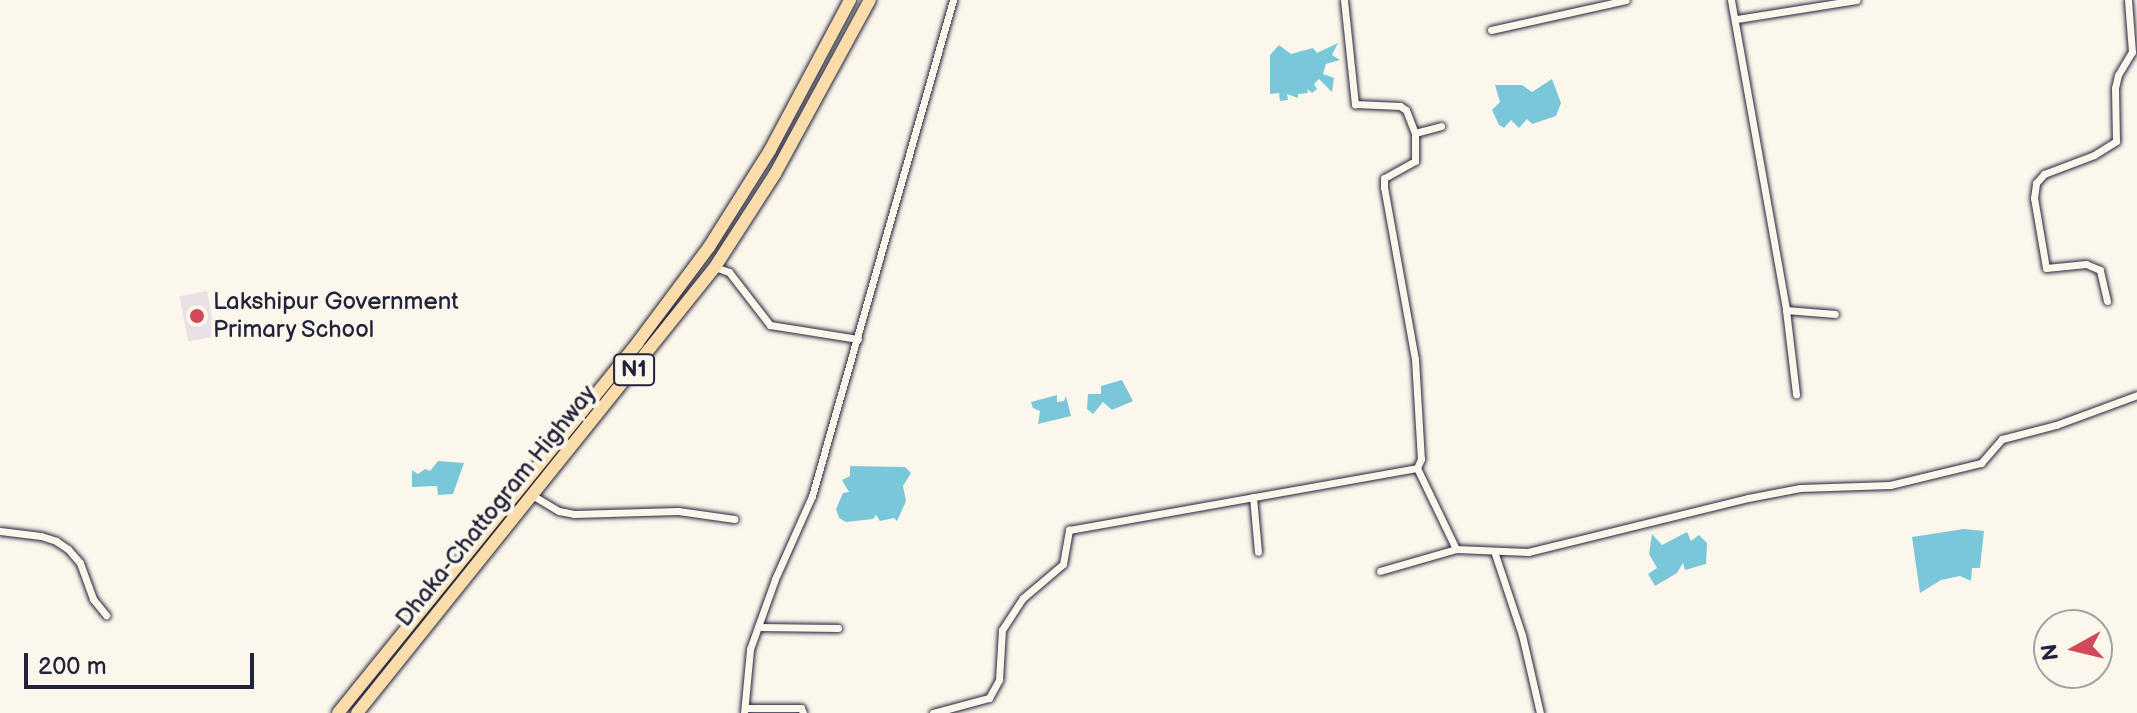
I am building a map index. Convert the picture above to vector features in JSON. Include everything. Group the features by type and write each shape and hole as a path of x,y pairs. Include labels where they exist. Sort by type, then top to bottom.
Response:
{"highway":[{"name":"Dhaka-Chattogram Highway","path":"338,713 638,342 709,247 770,150 850,0"},
{"name":"Dhaka-Chattogram Highway","path":"357,713 715,267 775,174 870,0"}],"street":[{"path":"803,713 801,708 776,706 744,711 750,649 812,496 953,0"},
{"path":"1344,0 1355,104 1400,106 1406,110 1415,133 1415,161 1384,178 1384,187 1415,359 1421,459 1417,468 1456,549"},
{"path":"1491,30 1626,0"},
{"path":"1731,0 1737,19 1786,310 1796,394"},
{"path":"1737,19 1857,0"},
{"path":"2107,301 2100,270 2086,264 2046,268 2034,198 2036,183 2044,174 2094,155 2116,141 2115,88 2118,75 2132,52 2128,0"},
{"path":"1415,133 1441,126"},
{"path":"715,267 729,272 770,325 858,339"},
{"path":"1786,310 1835,314"},
{"path":"1380,571 1456,549 1528,552 1800,488 1890,485 1981,463 2002,439 2056,425 2137,395"},
{"path":"933,713 989,698 999,680 1002,630 1023,598 1063,564 1069,530 1417,468"},
{"path":"532,495 559,511 574,514 678,511 734,519"},
{"path":"1253,497 1258,552"},
{"path":"0,531 41,536 68,549 80,563 93,599 106,615"},
{"path":"1494,551 1522,635 1540,713"},
{"path":"758,627 838,628"}],"shaded area":[{"name":"Lakshipur Government Primary School","path":"207,291 216,336 188,341 180,296"}],"water":[{"path":"1338,43 1332,55 1340,60 1326,64 1323,74 1334,78 1332,92 1319,79 1314,84 1317,89 1312,93 1307,89 1308,93 1298,94 1298,98 1287,94 1288,100 1280,101 1279,93 1270,94 1270,55 1279,45 1291,54 1313,48 1317,53"},
{"path":"1552,79 1561,103 1556,116 1532,124 1527,119 1519,128 1511,120 1504,128 1499,125 1492,110 1500,102 1495,85 1522,85 1532,92"},
{"path":"1122,380 1133,401 1112,410 1103,402 1093,414 1087,409 1088,394 1101,394 1101,386"},
{"path":"1057,395 1057,402 1064,401 1066,396 1071,416 1038,424 1040,411 1033,408 1031,402"},
{"path":"438,461 464,463 453,494 438,495 437,486 412,487 412,470 418,474 425,469 430,471"},
{"path":"850,466 905,467 911,473 903,486 906,501 897,521 894,518 880,521 876,515 873,519 846,522 839,518 836,509 843,493 849,492 842,480 850,476"},
{"path":"1964,529 1984,531 1980,568 1972,568 1971,581 1960,576 1941,580 1920,593 1912,537"},
{"path":"1687,532 1691,541 1699,535 1707,543 1706,564 1685,570 1683,563 1677,573 1655,586 1648,574 1657,568 1649,554 1652,534 1662,545"}],"place":[{"name":"Lakshipur Government Primary School","path":"197,316"}]}
